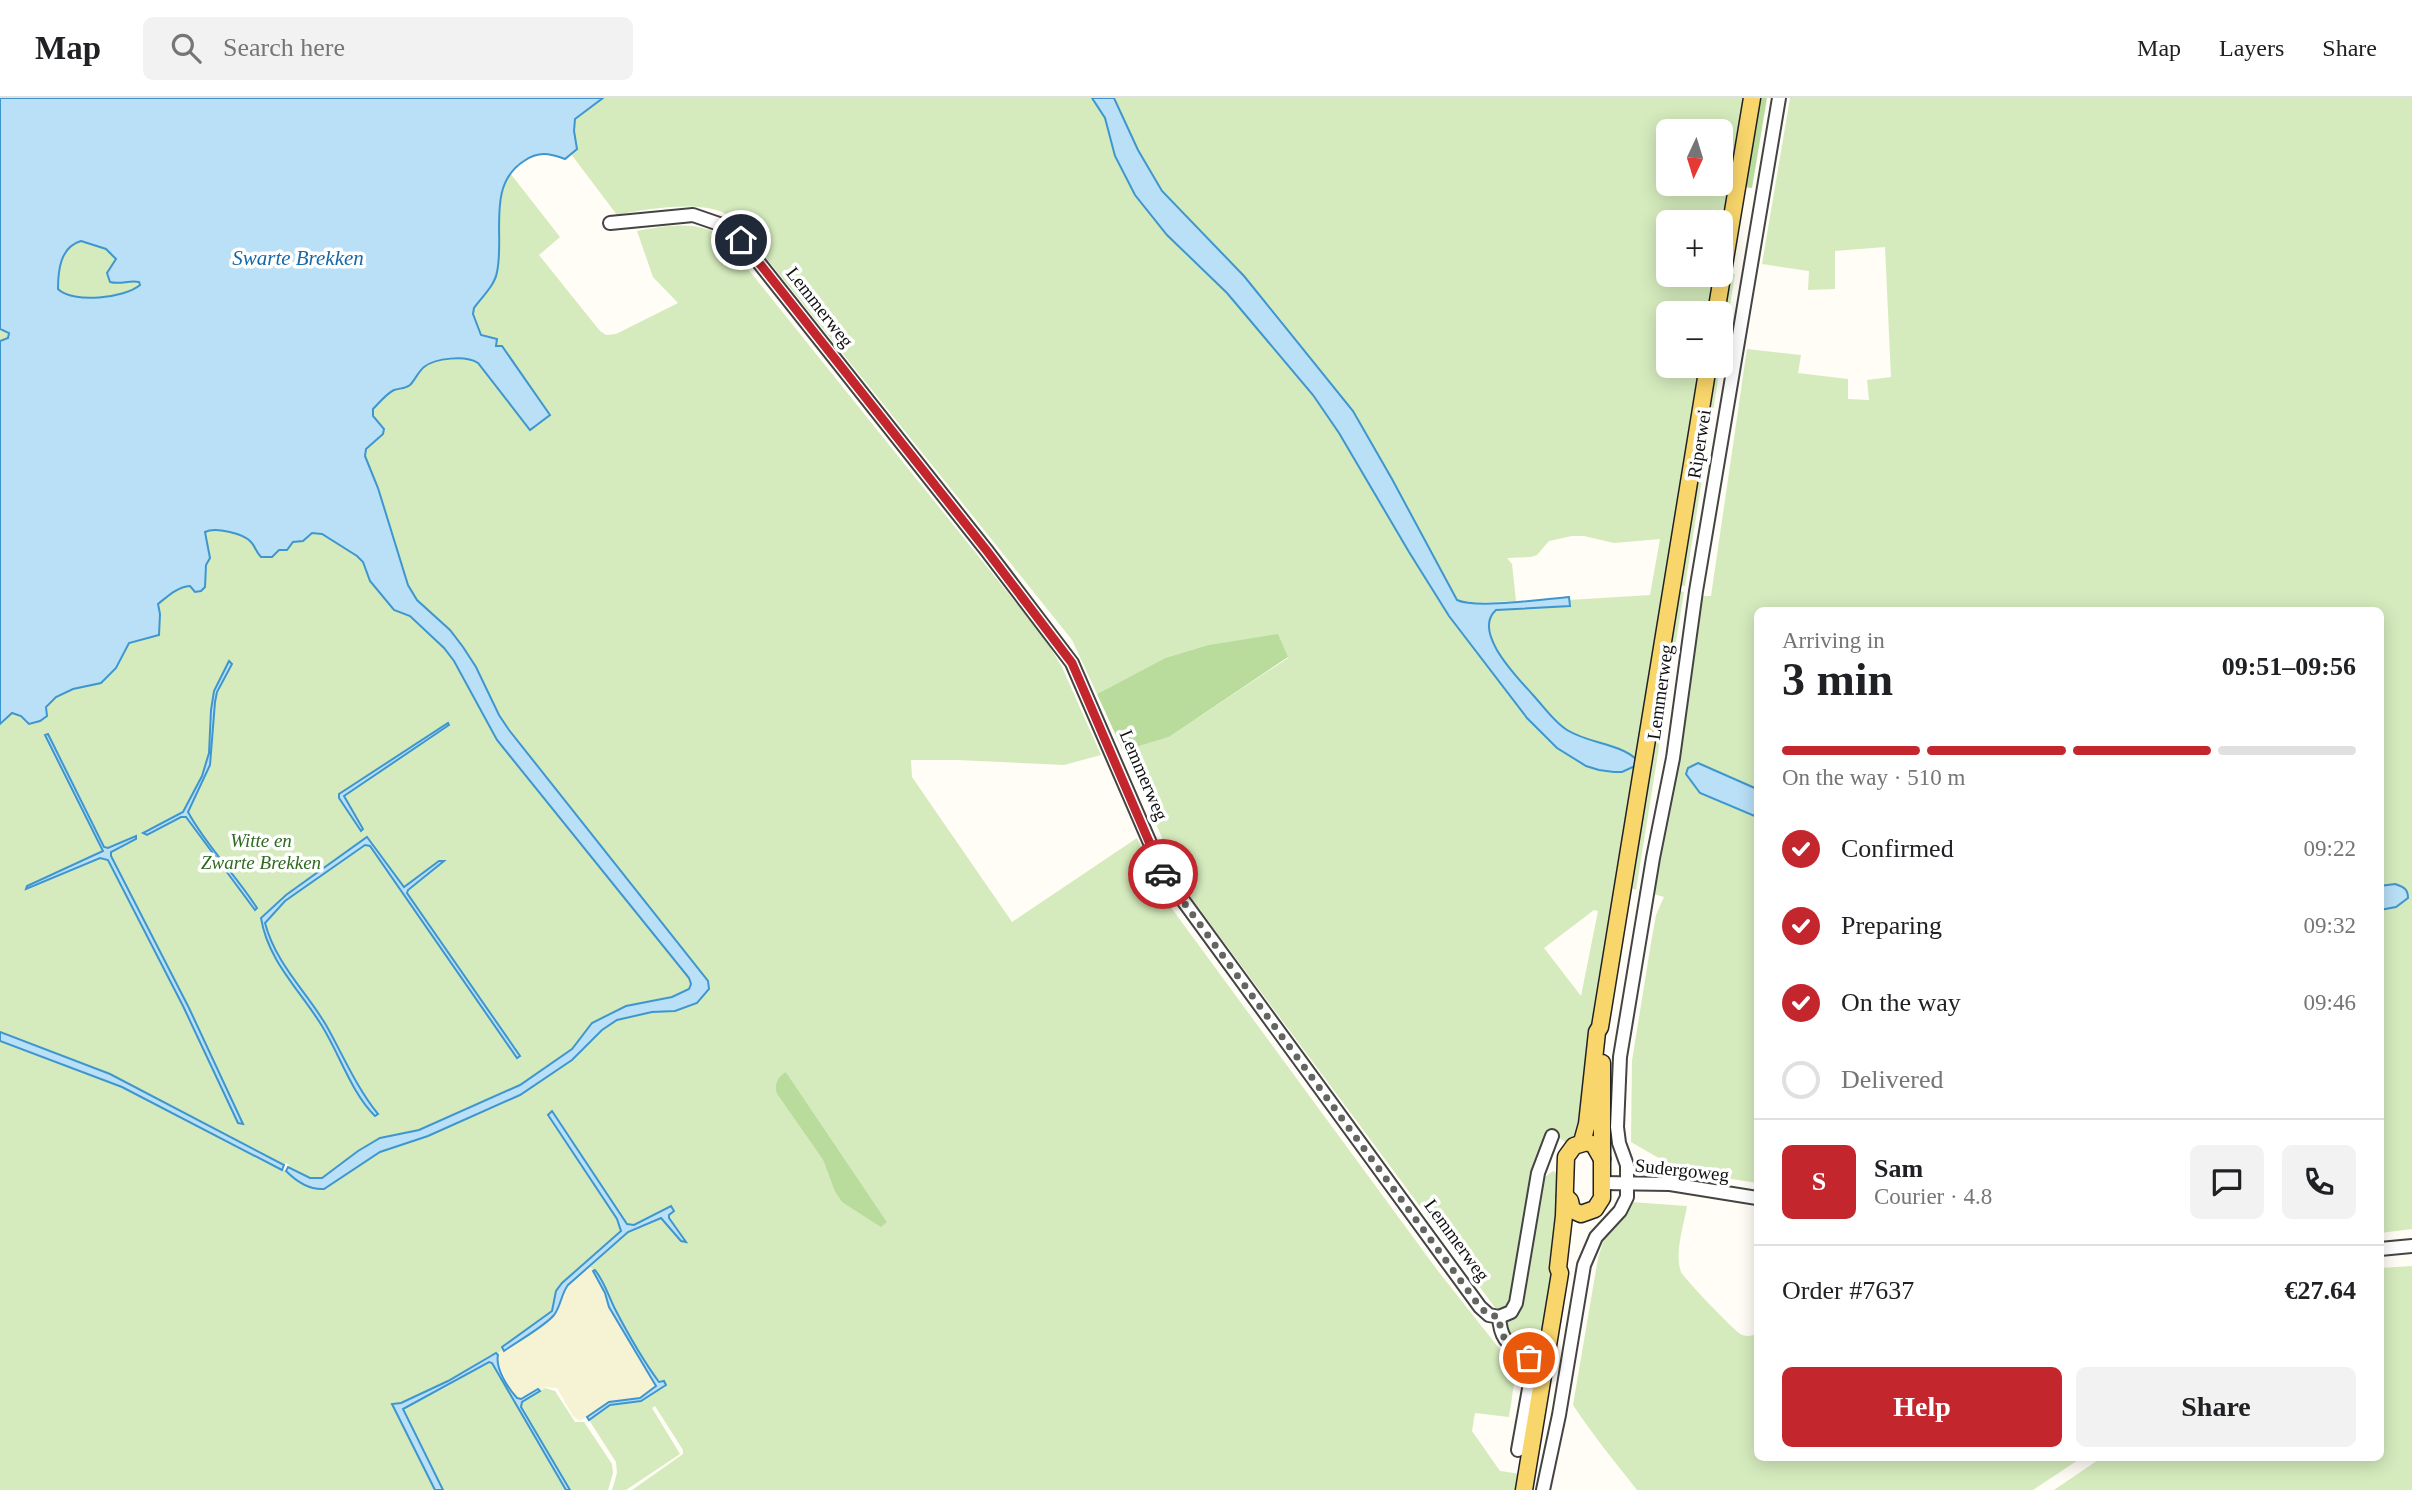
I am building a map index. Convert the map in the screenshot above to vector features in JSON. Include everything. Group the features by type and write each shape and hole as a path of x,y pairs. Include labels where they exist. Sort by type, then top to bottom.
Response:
{"main road":[{"path":"1718,301 1752,98"},
{"name":"Riperwei","path":"1670,595 1705,378"},
{"name":"Lemmerweg","path":"1582,1142 1587,1124 1597,1032 1600,1027 1670,595"},
{"name":"Lemmerweg","path":"1600,1027 1603,1033 1602,1183"},
{"path":"1524,1490 1560,1273 1558,1268 1565,1196 1565,1164 1569,1152 1582,1142 1592,1143 1602,1159"},
{"path":"1560,1273 1564,1269 1576,1225 1584,1214 1599,1204 1602,1183"},
{"path":"1565,1196 1570,1201 1572,1210 1584,1214"}],"street":[{"name":"Riperwei","path":"1696,590 1779,98"},
{"name":"Lemmerweg","path":"610,223 693,215 725,226 741,240 1072,663 1163,873 1480,1307 1489,1315 1499,1317 1500,1331 1505,1340 1529,1358 1532,1365 1518,1450"},
{"name":"Lemmerweg","path":"1543,1490 1559,1415 1583,1272 1597,1237 1624,1205 1627,1166 1617,1127 1618,1073 1653,858 1673,758 1696,590"},
{"path":"1499,1317 1511,1312 1518,1299 1541,1162 1552,1136"},
{"path":"1541,1162 1565,1164"},
{"name":"Sudergoweg","path":"1602,1183 1670,1184 1754,1198"},
{"path":"2384,1249 2412,1246"}],"shaded area":[{"path":"590,1267 598,1277 609,1307 656,1386 640,1398 609,1402 580,1421 573,1416 557,1388 545,1387 521,1399 517,1398 510,1389 497,1354 549,1320 556,1313 563,1291"}],"green space":[{"name":"Witte en Zwarte Brekken","path":"0,98 1092,98 1105,118 1115,156 1153,218 1227,293 1313,395 1339,433 1449,616 1527,718 1557,748 1586,766 1622,772 1635,766 1615,885 1583,1131 1568,1144 1551,1132 1512,1304 1499,1313 1186,891 1123,751 1169,737 1288,658 1278,635 1208,645 1165,658 1097,694 1072,640 730,216 699,207 656,209 617,215 571,154 541,153 504,170 468,315 477,323 473,314 474,308 497,275 501,195 510,173 560,237 539,255 606,335 616,334 678,303 653,277 637,231 693,226 714,232 723,238 1045,639 1062,667 1101,755 1064,765 911,760 912,777 1012,922 1137,838 1167,902 1438,1271 1510,1362 1517,1364 1509,1417 1475,1413 1472,1431 1500,1471 1521,1474 1518,1490 632,1490 683,1454 655,1406 652,1408 680,1454 626,1490 612,1490 617,1473 616,1462 589,1420 610,1405 645,1399 656,1391 662,1382 649,1367 602,1282 590,1267 628,1232 659,1218 663,1218 674,1232 668,1216 674,1211 671,1207 634,1225 627,1224 555,1114 549,1115 617,1219 621,1231 562,1283 552,1311 502,1347 497,1354 490,1355 448,1381 401,1403 393,1404 435,1490 0,1490 0,1041 122,1087 286,1171 305,1184 332,1184 355,1166 380,1152 428,1136 520,1095 572,1060 602,1030 617,1020 652,1012 675,1011 697,1003 709,989 708,981 509,730 464,648 411,593 445,646 693,979 689,989 672,997 626,1006 572,1049 520,1085 419,1130 401,1136 387,1136 358,1151 322,1178 310,1178 288,1167 286,1163 284,1165 110,1074 0,1032","holes":["485,337 497,339 496,346 502,347 550,414 530,430 478,363","1594,910 1598,911 1581,996 1544,948","786,1072 887,1222 842,1202 835,1192 823,1160 777,1094"]},
{"path":"1114,98 1745,98 1733,170 1733,119 1656,119 1656,196 1729,196 1726,210 1656,210 1656,287 1714,287 1712,301 1656,301 1656,378 1699,378 1636,759 1621,750 1576,735 1556,722 1498,652 1489,629 1490,619 1496,610 1501,609 1569,606 1569,600 1650,595 1660,539 1614,543 1572,536 1549,541 1537,555 1507,558 1512,564 1516,601 1470,603 1457,600 1353,411 1270,306 1162,191 1138,150"},
{"path":"1758,98 1767,98 1752,188 1743,187"},
{"path":"1790,98 2412,98 2412,1229 2384,1232 2384,910 2408,898 2408,892 2395,884 2384,885 2384,607 1754,607 1754,788 1698,763 1686,774 1700,793 1754,816 1754,1183 1681,1171 1631,1142 1632,1061 1656,915 1664,897 1651,890 1701,596 1711,596 1747,349 1801,355 1798,373 1848,379 1848,399 1869,400 1867,380 1891,377 1885,247 1835,251 1835,289 1808,290 1809,271 1762,264"},
{"path":"1727,287 1733,287 1731,301 1724,301"},
{"path":"1711,378 1718,378 1685,586 1677,585"},
{"path":"1676,590 1684,592 1636,890 1628,887"},
{"path":"1278,634 1288,657 1169,737 1123,751 1097,694 1165,658 1208,645"},
{"path":"786,1072 887,1222 881,1227 842,1202 835,1192 823,1160 777,1094 777,1082"},
{"path":"1553,1171 1559,1174 1559,1236 1539,1365 1524,1354 1503,1327 1512,1318 1542,1179"},
{"path":"1631,1202 1687,1206 1679,1248 1681,1272 1737,1332 1746,1336 1754,1334 1754,1461 2076,1461 2033,1490 1637,1490 1573,1405 1598,1258 1604,1239 1620,1222"},
{"path":"2412,1266 2412,1490 2054,1490 2097,1461 2384,1461 2384,1268"},
{"path":"487,1362 492,1363 566,1490 443,1490 404,1415 403,1408 446,1387"},
{"path":"545,1388 555,1391 575,1422 584,1422 612,1464 613,1473 608,1490 570,1490 521,1407 522,1402"}],"water":[{"name":"Swarte Brekken","path":"0,98 603,98 575,119 577,149 565,159 539,154 512,171 501,197 496,277 474,308 473,314 481,335 497,339 496,346 502,346 550,415 530,430 478,363 459,358 443,360 424,367 410,385 394,390 373,409 373,416 384,429 383,434 366,449 365,456 378,488 408,585 417,600 450,630 463,647 509,730 708,981 709,989 697,1003 675,1011 652,1012 617,1020 602,1030 572,1060 520,1095 428,1136 380,1152 324,1189 304,1184 286,1171 288,1167 310,1178 322,1178 380,1138 419,1130 520,1085 572,1049 592,1023 626,1006 672,997 689,989 689,978 497,740 454,661 444,648 410,616 394,610 370,581 363,562 357,556 322,534 312,533 303,541 293,542 287,550 279,550 272,557 261,557 251,542 242,536 222,531 205,532 210,558 206,565 205,587 195,592 190,586 181,588 158,604 159,635 129,643 116,668 101,683 73,689 56,697 46,707 47,716 40,721 29,724 21,716 12,713 0,724 0,341 8,338 9,333 0,329","holes":["81,241 106,249 116,259 107,273 110,282 139,282 140,285 133,290 99,298 75,297 58,289 60,267 69,248"]},
{"path":"1092,98 1114,98 1138,150 1162,191 1244,276 1353,411 1457,600 1494,604 1569,597 1570,606 1496,610 1490,619 1489,630 1493,642 1509,667 1558,723 1576,735 1629,754 1636,759 1635,766 1622,772 1614,772 1586,766 1557,748 1527,718 1449,616 1339,433 1313,395 1227,293 1167,235 1135,195 1115,156 1105,118"},
{"path":"229,661 232,664 217,692 215,702 210,765 188,812 249,896 257,908 255,910 186,817 147,835 143,833 183,812 202,776 209,753 214,691"},
{"path":"448,723 449,725 344,796 363,829 361,831 339,794"},
{"path":"48,734 104,847 108,848 136,836 136,839 111,852 111,856 189,1008 243,1124 238,1123 183,1006 108,860 100,858 26,889 27,886 103,851 45,735"},
{"path":"1698,763 1754,788 1754,816 1700,793 1686,774 1688,768"},
{"path":"367,837 404,887 439,861 444,861 407,893 520,1056 517,1058 370,846 365,845 285,901 265,923 276,951 326,1025 356,1082 378,1114 375,1116 352,1085 322,1026 278,962 270,948 261,918 286,895"},
{"path":"2384,885 2401,886 2407,892 2408,898 2396,907 2384,909"},
{"path":"0,1032 110,1074 284,1165 282,1170 122,1087 0,1041"},
{"path":"552,1111 627,1224 634,1225 671,1206 674,1211 669,1218 686,1242 681,1241 661,1218 628,1232 568,1285 550,1319 504,1351 502,1347 552,1311 556,1291 562,1283 621,1231 617,1219 548,1115"},
{"path":"595,1270 641,1355 659,1382 664,1381 666,1385 641,1401 610,1405 589,1420 587,1417 609,1402 640,1398 656,1386 609,1307 593,1271"},
{"path":"496,1353 503,1378 517,1398 521,1399 538,1389 540,1391 522,1402 521,1407 570,1490 566,1490 489,1362 403,1409 443,1490 435,1490 392,1404 401,1403 448,1381"}],"way so far":[{"path":"1163,874 1480,1307 1489,1315 1499,1317 1500,1331 1505,1340 1529,1358"}],"route":[{"path":"741,240 1072,663 1163,874"}]}
